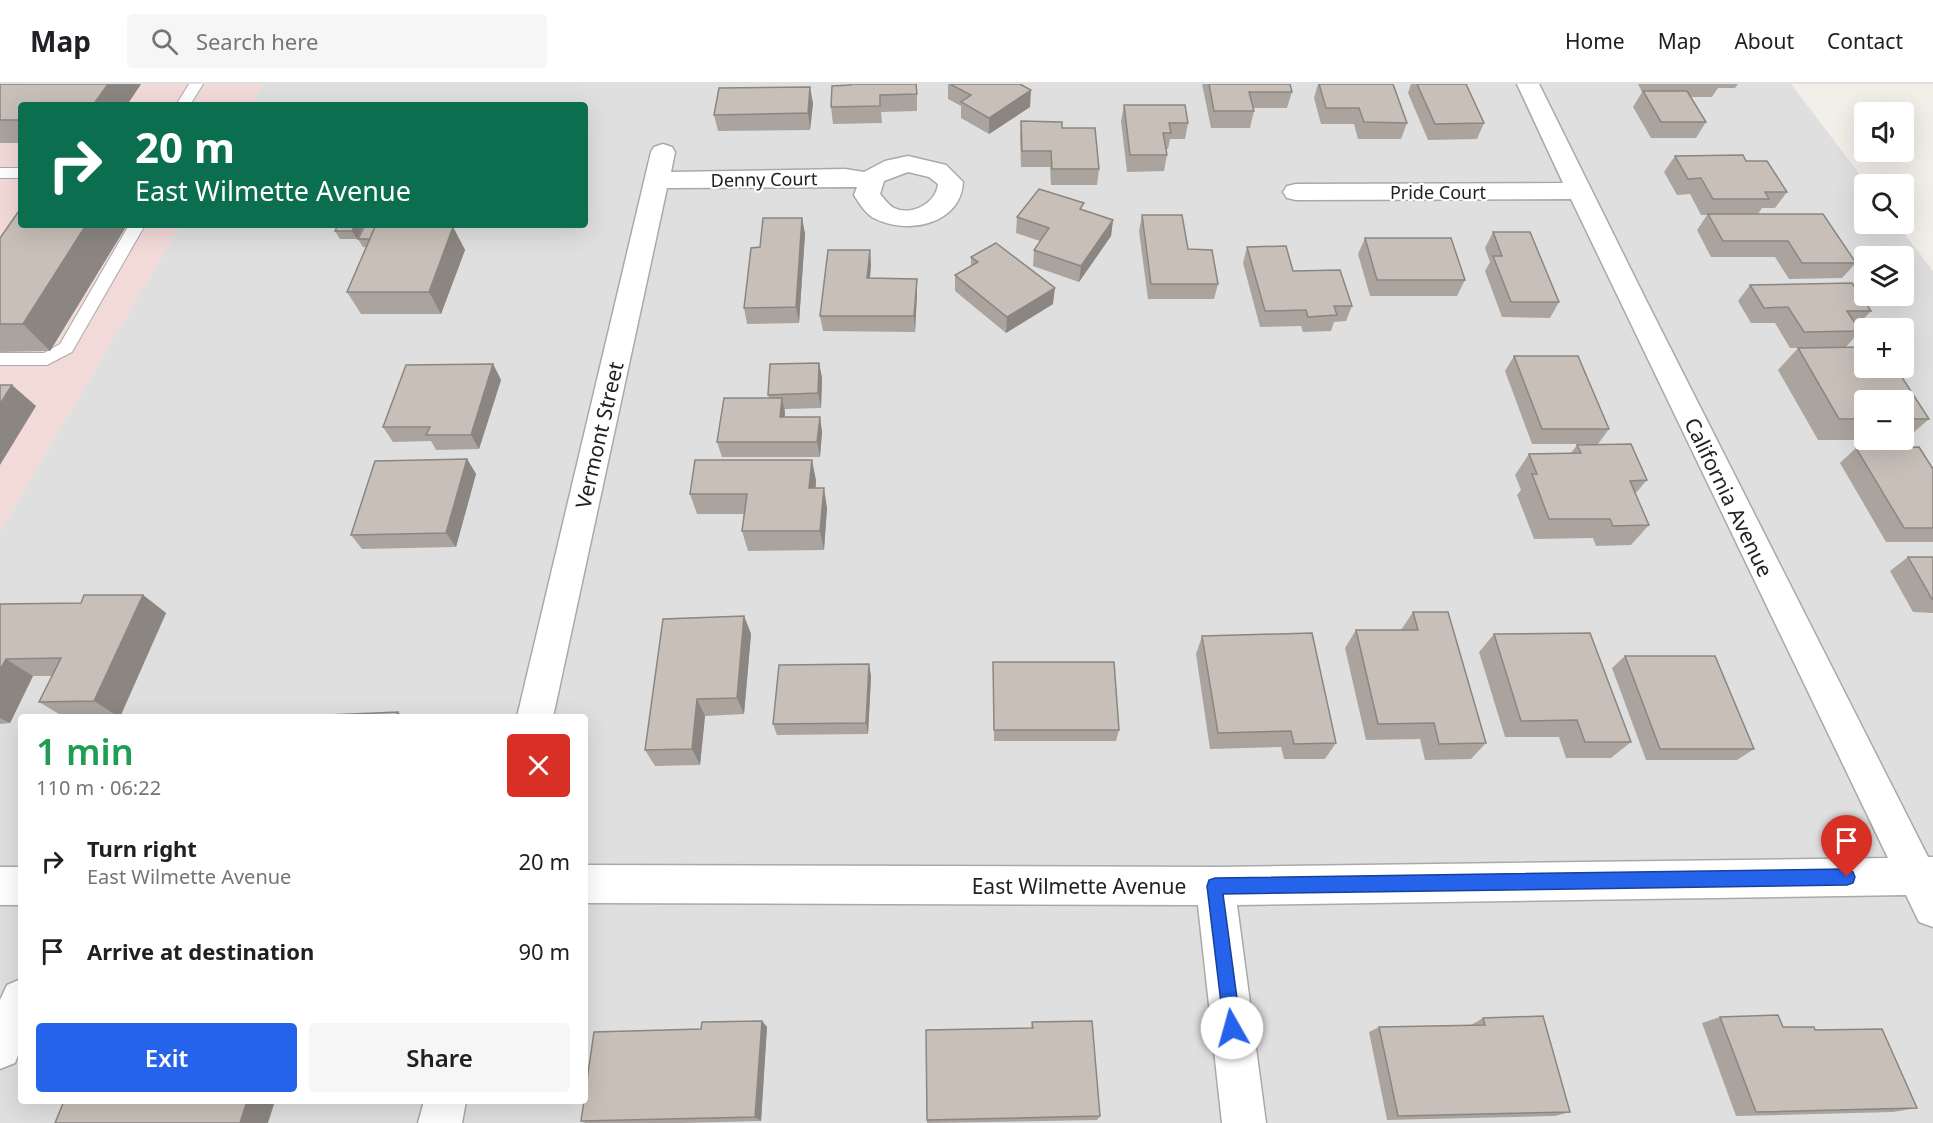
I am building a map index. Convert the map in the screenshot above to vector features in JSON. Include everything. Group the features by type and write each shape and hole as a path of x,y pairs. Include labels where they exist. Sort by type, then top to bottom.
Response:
{"street":[{"name":"California Avenue","path":"1528,84 1579,191 1928,887"},
{"name":"Denny Court","path":"661,166 845,177 870,181"},
{"name":"Vermont Street","path":"535,714 661,166"},
{"name":"Pride Court","path":"1296,192 1579,191"},
{"name":"East Wilmette Avenue","path":"588,884 1928,887"},
{"path":"0,886 18,886"},
{"path":"1215,886 1244,1123"},
{"path":"0,1047 18,1006"},
{"path":"440,1123 444,1104"}],"lane":[{"path":"185,102 196,84"},
{"path":"0,173 18,173"},
{"path":"0,359 47,359 66,348 135,228"}],"shaded area":[{"path":"0,84 263,84 253,102 18,102 18,228 178,228 0,531"},
{"path":"263,84 1791,84 1859,174 1854,174 1854,234 1905,234 1914,246 1854,246 1854,306 1914,306 1914,246 1933,271 1933,1123 0,1123 0,531 178,228 588,228 588,102 253,102"}],"building":[{"path":"0,84 108,84 95,102 18,102 18,120 0,120"},
{"path":"916,84 917,94 880,95 880,106 831,107 832,86"},
{"path":"950,84 1020,84 1031,90 989,118 961,102 971,95"},
{"path":"1209,84 1290,84 1292,92 1249,92 1254,111 1214,111"},
{"path":"1319,84 1393,84 1407,123 1364,122 1359,108 1326,108"},
{"path":"1417,84 1466,84 1484,123 1435,124"},
{"path":"810,87 808,113 714,115 719,88"},
{"path":"1643,91 1687,91 1706,122 1661,122"},
{"path":"1124,105 1185,105 1188,123 1169,123 1171,133 1163,133 1167,155 1130,155"},
{"path":"1021,121 1062,122 1062,128 1095,128 1099,169 1052,169 1051,151 1022,151"},
{"path":"1743,155 1746,161 1767,161 1787,192 1765,192 1769,199 1713,199 1701,178 1688,179 1675,156"},
{"path":"1039,189 1084,203 1080,209 1113,220 1081,266 1034,250 1049,228 1017,217"},
{"path":"18,212 18,228 84,228 23,324 0,324 0,238"},
{"path":"1708,214 1823,214 1854,263 1802,263 1788,241 1723,241"},
{"path":"1142,215 1182,215 1188,249 1212,250 1218,284 1151,284"},
{"path":"763,218 802,218 796,307 744,308 751,248 760,247"},
{"path":"336,228 354,228 352,231 335,231"},
{"path":"364,228 375,228 370,239 358,239"},
{"path":"375,228 453,228 429,292 347,292"},
{"path":"1493,232 1530,232 1559,302 1511,302 1493,256 1502,256"},
{"path":"1365,238 1451,238 1465,280 1377,280"},
{"path":"996,243 1055,288 1007,317 955,275 978,262 971,257"},
{"path":"1286,246 1293,271 1340,270 1352,306 1334,306 1337,315 1308,317 1306,310 1265,311 1247,247"},
{"path":"828,250 870,250 867,278 917,279 914,316 820,316"},
{"path":"1852,283 1854,306 1868,306 1871,311 1847,311 1854,322 1854,331 1804,332 1788,307 1764,308 1750,285"},
{"path":"1854,347 1854,378 1902,378 1910,390 1854,390 1854,419 1839,419 1798,348"},
{"path":"1514,356 1578,356 1609,429 1542,429"},
{"path":"819,363 818,393 768,395 770,364"},
{"path":"493,364 471,435 426,435 430,427 383,427 406,365"},
{"path":"0,385 12,385 0,404"},
{"path":"1914,396 1929,419 1914,419"},
{"path":"724,398 782,398 780,417 820,417 817,442 717,442"},
{"path":"1631,444 1647,480 1630,481 1649,525 1613,526 1610,519 1549,519 1532,474 1537,474 1529,454 1581,453 1577,445"},
{"path":"1914,447 1919,447 1933,469 1933,528 1904,528 1857,450 1914,450"},
{"path":"467,459 446,533 351,535 375,461"},
{"path":"695,460 812,460 809,488 824,488 820,531 742,531 747,494 690,494"},
{"path":"1908,557 1933,557 1933,599 1932,599"},
{"path":"84,595 143,595 94,701 39,702 61,658 6,659 0,670 0,604 81,603"},
{"path":"1413,612 1448,612 1486,743 1439,744 1434,723 1378,724 1356,630 1418,630"},
{"path":"744,616 737,698 697,699 692,749 645,750 663,619"},
{"path":"1312,633 1336,743 1294,744 1291,731 1218,733 1202,636"},
{"path":"1590,633 1631,742 1585,742 1577,720 1521,721 1494,634"},
{"path":"1625,656 1715,656 1754,749 1660,749"},
{"path":"993,662 1114,662 1119,730 994,730"},
{"path":"869,664 866,723 773,724 779,665"},
{"path":"398,712 397,714 351,714"},
{"path":"1778,1015 1783,1027 1814,1027 1815,1030 1882,1029 1917,1108 1756,1112 1720,1017"},
{"path":"1543,1016 1570,1112 1398,1116 1379,1027 1485,1025 1483,1018"},
{"path":"762,1021 755,1117 581,1121 584,1104 588,1104 588,1073 594,1032 701,1029 702,1022"},
{"path":"1092,1021 1100,1116 927,1120 926,1030 1033,1028 1032,1022"},
{"path":"63,1104 246,1104 240,1123 55,1123"}],"route":[{"path":"1232,1028 1215,886 1847,877"}]}
